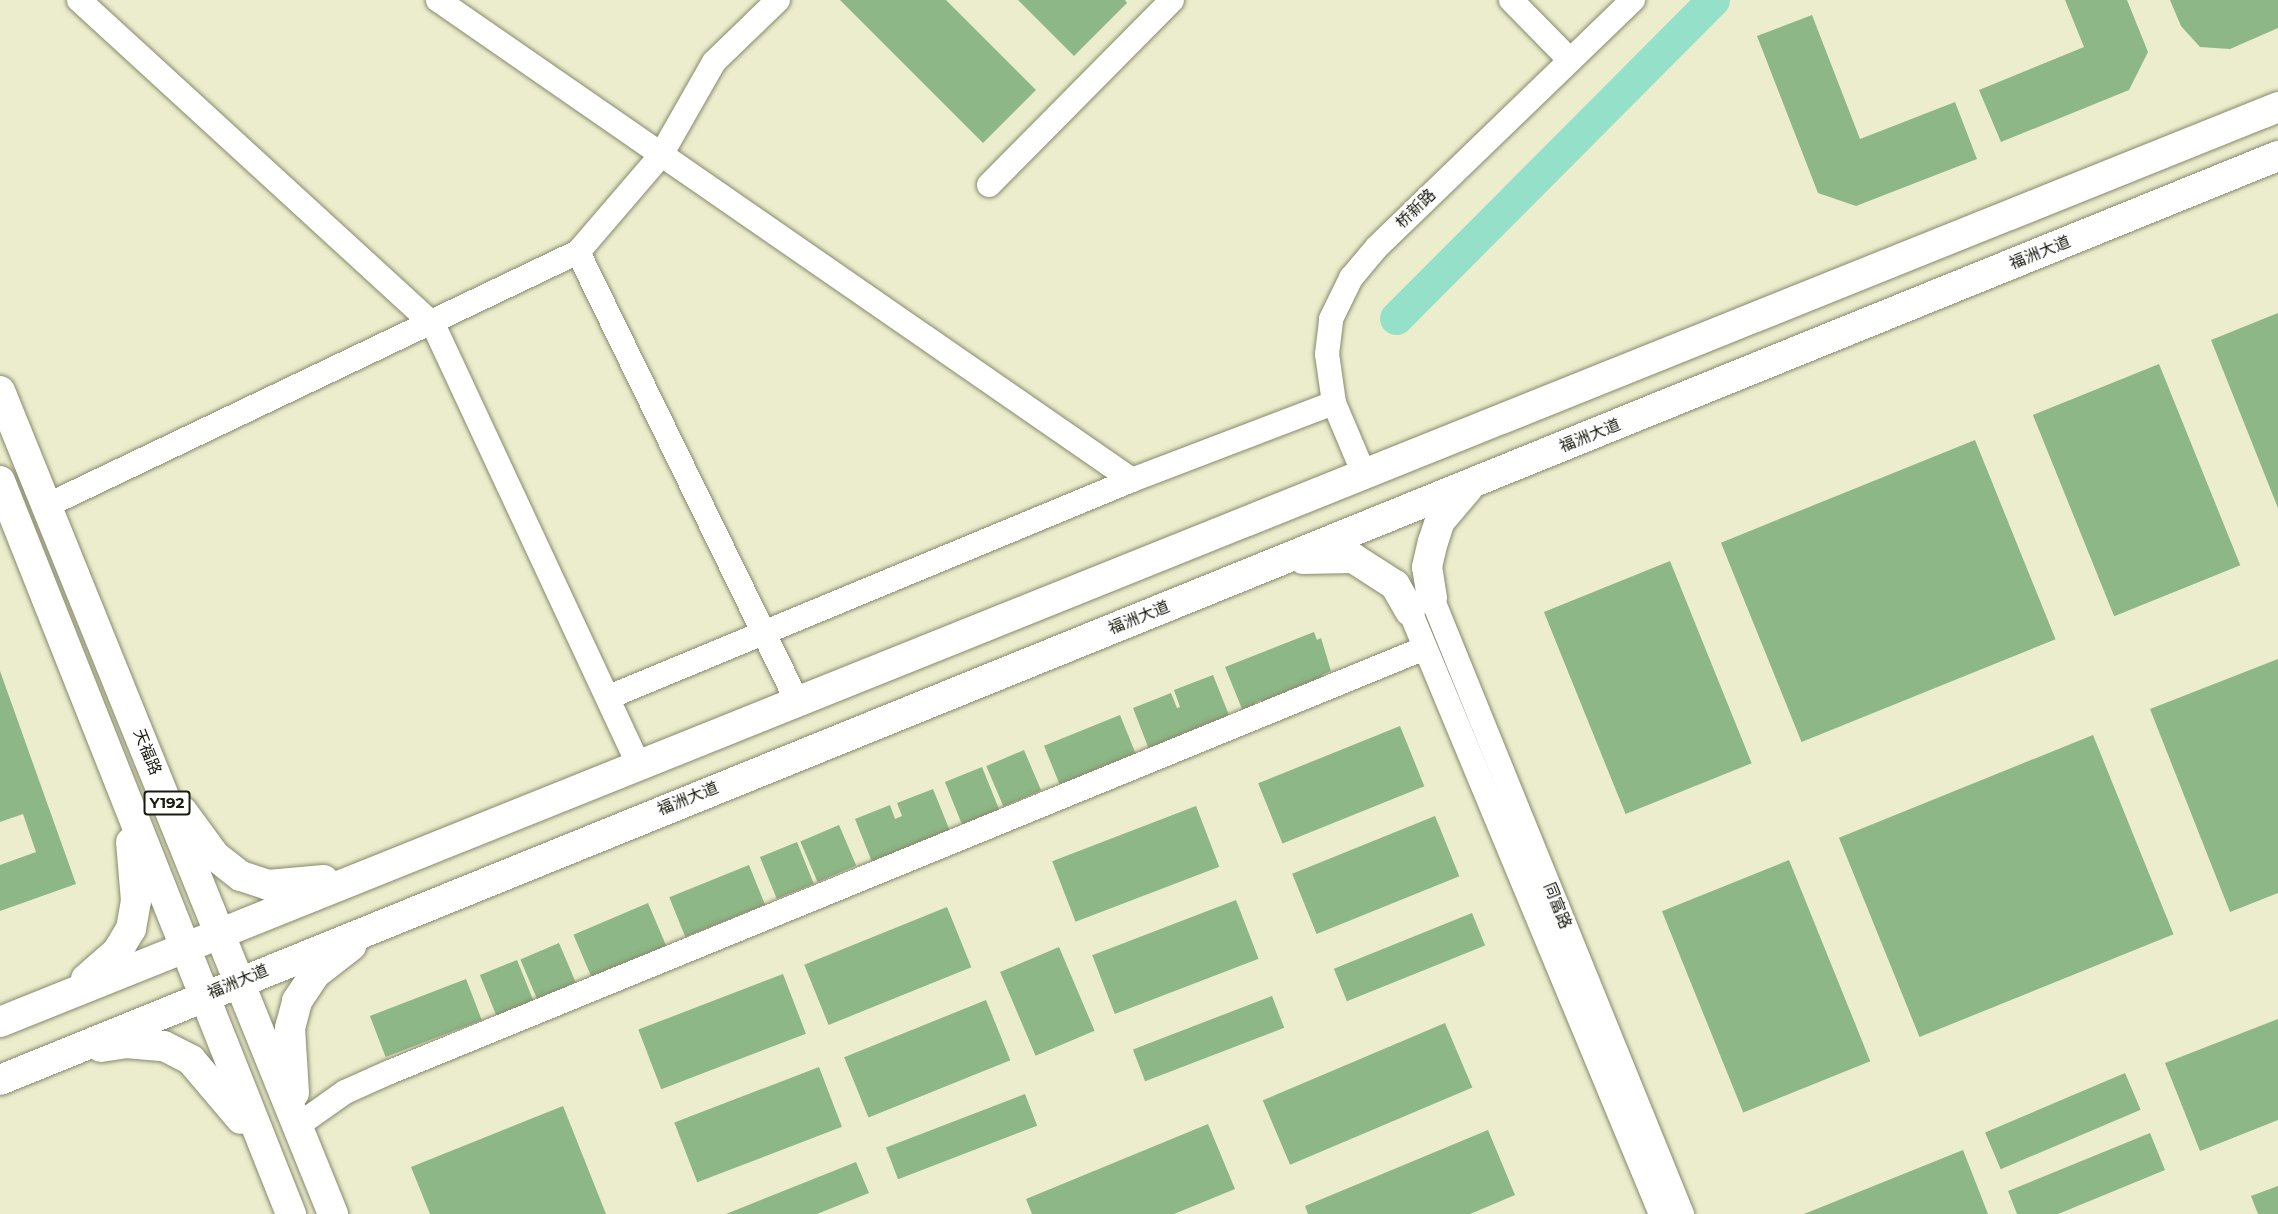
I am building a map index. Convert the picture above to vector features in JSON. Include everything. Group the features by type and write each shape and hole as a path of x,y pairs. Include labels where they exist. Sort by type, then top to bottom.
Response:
{"main road":[{"path":"0,1022 2278,107"},
{"name":"福洲大道","path":"0,1080 398,916 1288,559 2278,156"},
{"name":"天福路","path":"0,391 333,1214"},
{"name":"Y192","path":"0,481 183,948 291,1214"},
{"path":"1288,559 1353,558 1421,605 1427,567 1440,521 1470,485"},
{"path":"155,772 215,856 241,876 268,885 301,885 383,868"},
{"path":"38,1007 94,974 117,952 131,929 136,901 134,855 119,783"},
{"path":"297,1126 290,1028 297,1001 315,974 329,962 398,916"},
{"path":"63,1054 126,1043 164,1046 191,1060 218,1088 267,1154"}],"street":[{"path":"79,0 433,324 639,765"},
{"path":"438,0 1132,480"},
{"path":"48,505 433,324 578,252 661,154 714,62 777,0"},
{"path":"989,185 1172,0"},
{"path":"1510,0 1570,60"},
{"name":"桥新路","path":"1364,474 1334,403 1327,354 1331,319 1351,278 1377,247 1633,0"},
{"path":"578,252 797,701"},
{"path":"609,697 1132,480 1334,403"},
{"name":"同富路","path":"1421,605 1425,648 1661,1214"},
{"name":"同富路","path":"1421,605 1682,1214"},
{"path":"297,1126 345,1092 390,1072 1425,648"}],"building":[{"path":"840,0 946,0 1036,90 983,143"},
{"path":"1018,0 1125,0 1127,3 1074,56"},
{"path":"2065,0 2127,0 2148,52 2129,90 2001,142 1979,90 2084,47"},
{"path":"2170,0 2278,0 2278,28 2230,49 2200,47 2181,26"},
{"path":"1812,15 1860,139 1955,102 1977,159 1856,206 1818,193 1757,36"},
{"path":"2278,313 2278,508 2211,340"},
{"path":"2159,364 2240,565 2114,616 2033,415"},
{"path":"1975,440 2056,639 1801,742 1721,543"},
{"path":"1670,561 1752,763 1626,814 1544,612"},
{"path":"1314,632 1317,640 1321,638 1331,671 1322,675 1324,680 1262,704 1261,700 1255,703 1257,708 1244,714 1225,667"},
{"path":"2278,659 2278,893 2230,912 2150,709"},
{"path":"0,671 76,884 0,911 0,865 36,852 23,814 0,822"},
{"path":"1213,675 1231,720 1150,752 1133,708 1171,693 1177,708 1180,707 1174,690"},
{"path":"1120,715 1136,755 1060,786 1044,746"},
{"path":"1400,726 1424,786 1282,844 1258,783"},
{"path":"2093,735 2174,934 1919,1037 1839,838"},
{"path":"1024,750 1041,791 1003,807 986,766"},
{"path":"982,767 999,810 962,825 945,782"},
{"path":"933,789 950,831 872,862 855,819 890,805 895,819 902,816 897,803"},
{"path":"1196,806 1219,867 1076,922 1052,861"},
{"path":"1435,816 1459,876 1317,934 1292,874"},
{"path":"839,825 856,866 818,882 800,841"},
{"path":"797,842 814,884 777,899 760,857"},
{"path":"1789,860 1870,1061 1743,1113 1662,911"},
{"path":"749,865 765,905 685,937 669,897"},
{"path":"1236,900 1259,959 1115,1014 1092,955"},
{"path":"648,903 667,948 593,980 573,935"},
{"path":"947,907 971,967 829,1025 804,965"},
{"path":"1472,913 1485,945 1347,1001 1334,969"},
{"path":"559,943 576,984 538,1000 520,959"},
{"path":"1059,947 1095,1031 1036,1056 1000,972"},
{"path":"517,960 534,1002 497,1017 480,975"},
{"path":"783,974 806,1034 661,1089 638,1030"},
{"path":"466,979 482,1020 386,1057 370,1016"},
{"path":"1272,996 1284,1028 1145,1081 1133,1049"},
{"path":"986,1000 1010,1060 868,1118 844,1057"},
{"path":"2278,1019 2278,1120 2200,1151 2165,1063"},
{"path":"1445,1023 1472,1087 1290,1165 1263,1100"},
{"path":"819,1067 842,1127 697,1182 674,1123"},
{"path":"2125,1073 2141,1110 2001,1169 1985,1132"},
{"path":"1025,1094 1037,1126 898,1179 886,1147"},
{"path":"563,1106 606,1214 430,1214 411,1167"},
{"path":"1208,1124 1235,1189 1174,1214 1032,1214 1026,1199"},
{"path":"1488,1130 1515,1195 1470,1214 1308,1214 1305,1206"},
{"path":"2150,1133 2165,1170 2058,1214 2017,1214 2008,1191"},
{"path":"1963,1150 1988,1214 1804,1214"},
{"path":"856,1162 869,1193 817,1214 726,1214"},
{"path":"2278,1186 2278,1214 2258,1214 2251,1196"}],"waterway":[{"path":"1396,318 1713,0"}]}
